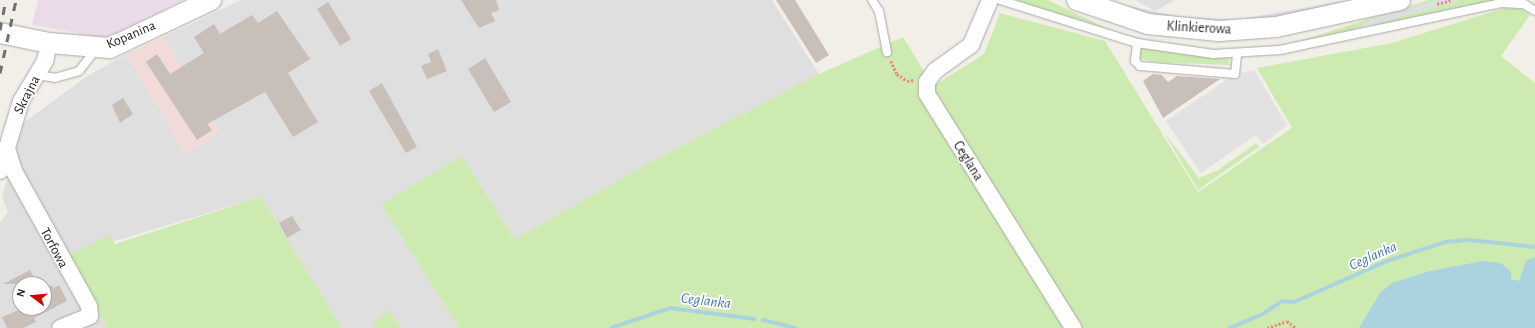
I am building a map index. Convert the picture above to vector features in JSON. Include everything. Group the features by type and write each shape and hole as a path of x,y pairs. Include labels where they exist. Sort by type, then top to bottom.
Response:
{"street":[{"name":"Kopanina","path":"0,33 49,43 96,49 110,48 211,0"},
{"path":"927,82 935,71 971,45 990,0"},
{"name":"Klinkierowa","path":"1077,0 1121,17 1197,31 1259,29 1400,0"},
{"name":"Klinkierowa","path":"1323,16 1359,0"},
{"name":"Skrajna","path":"0,171 21,101 37,74 49,43"},
{"name":"Ceglana","path":"927,82 927,94 937,111 1073,328"},
{"name":"Torfowa","path":"7,149 15,173 38,218 89,306 90,316 60,328"}],"lane":[{"path":"872,0 879,11 887,52"},
{"path":"1000,0 1137,43 1189,52 1237,54 1305,45 1502,3 1524,4 1535,11"},
{"path":"1137,43 1135,61 1140,66 1235,74 1237,54"},
{"path":"37,74 55,78 79,70 96,49"}],"path":[{"path":"887,52 897,74 907,81 927,82"},
{"path":"1267,328 1287,321 1296,328"}],"shaded area":[{"path":"38,0 183,0 106,38 32,25"},
{"path":"241,0 772,0 819,74 660,157 515,239 462,156 381,204 459,328 401,328 389,311 372,324 375,328 342,328 261,197 69,255 107,328 0,328 0,223 8,212 2,197 23,123 89,75 126,54 186,154 220,131 163,37"},
{"path":"1102,0 1175,16 1235,20 1349,0 1317,11 1235,24 1154,16"},
{"path":"1135,0 1175,0 1155,11"},
{"path":"1439,0 1460,0 1359,28 1371,20"},
{"path":"163,37 220,131 186,154 126,54"},
{"path":"1254,70 1287,125 1263,144 1256,135 1201,173 1166,121 1235,74"}],"green space":[{"path":"1017,0 1048,0 1106,28 1026,4"},
{"path":"1429,0 1439,0 1371,20 1359,28 1296,42"},
{"path":"1460,0 1494,0 1373,26 1373,24"},
{"path":"1514,5 1530,15 1501,56 1535,83 1535,328 459,328 381,204 462,156 515,239 660,157 819,74 903,37 933,86 984,54 1000,13 1105,41 1198,192 1292,128 1257,68 1392,43"},
{"path":"1141,48 1228,58 1230,65 1155,62 1139,58"},
{"path":"1163,131 1199,178 1218,170 1256,143 1259,147 1198,190"},
{"path":"261,197 342,328 107,328 69,255 109,235 115,244"},
{"path":"389,310 401,328 375,328 372,324"}],"water":[{"path":"1535,257 1535,328 1359,328 1380,293 1392,283 1430,271 1483,261 1501,263 1511,272 1511,279 1519,281 1526,261"}],"building":[{"path":"461,0 496,0 499,10 491,13 495,21 479,28"},
{"path":"776,0 795,0 829,55 816,63"},
{"path":"328,2 351,39 340,46 317,9"},
{"path":"277,11 310,59 288,73 318,122 293,137 265,92 207,124 212,130 197,140 146,62 157,54 170,74 204,53 194,37 214,24 220,34 252,15 258,23"},
{"path":"438,49 447,71 427,79 421,66 431,62 428,54"},
{"path":"485,58 511,102 494,112 468,69"},
{"path":"1153,74 1162,75 1168,82 1177,76 1220,79 1163,118 1143,81"},
{"path":"382,83 417,147 406,153 369,91"},
{"path":"123,98 133,114 120,123 112,105"},
{"path":"292,216 301,230 287,238 279,223"},
{"path":"30,270 33,276 18,276"},
{"path":"12,279 12,284 3,284"},
{"path":"52,285 53,288 59,285 67,301 52,309"},
{"path":"12,313 12,316 38,316 34,318 36,322 23,328 7,328 2,317"}],"waterway":[{"name":"Ceglanka","path":"1230,328 1263,314 1282,301 1294,302 1387,261 1445,242 1469,240 1535,247"},
{"name":"Ceglanka","path":"611,328 670,308 754,319"},
{"name":"Ceglanka","path":"763,320 796,328"}],"railway":[{"path":"0,30 6,0"},
{"path":"0,73 16,0"}]}
